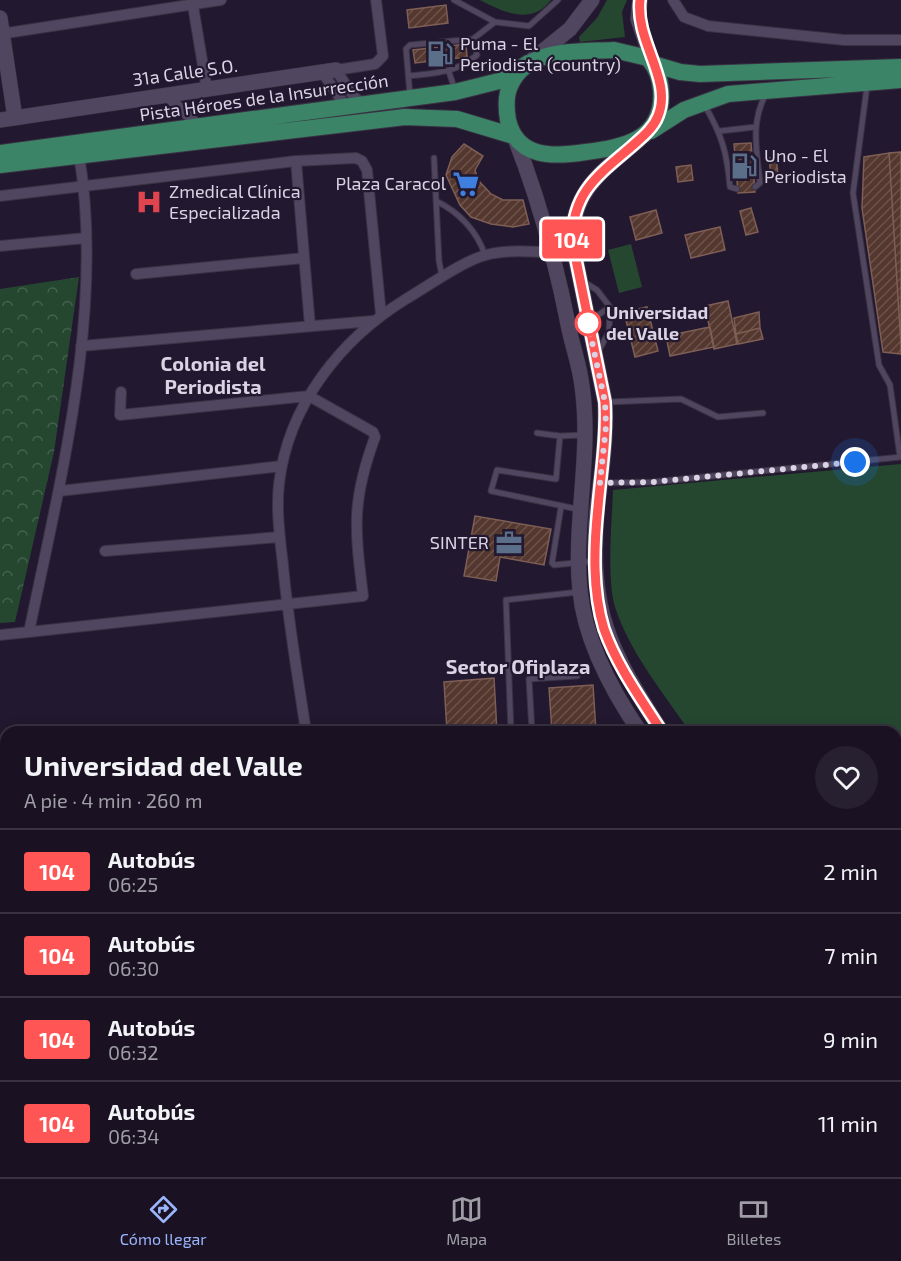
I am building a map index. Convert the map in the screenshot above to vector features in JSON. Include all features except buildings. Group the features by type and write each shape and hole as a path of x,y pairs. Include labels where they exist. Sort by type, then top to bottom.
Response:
{"main road":[{"path":"592,0 570,29 515,76 507,96 507,114 536,193 554,252 582,386 586,434 579,563 580,592 590,634 620,703 636,726"},
{"path":"640,0 638,19 659,78 661,99 657,119 645,134 597,176 577,204 572,240 578,280 605,402 606,426 595,561 597,591 604,628 619,663 658,726"},
{"path":"1,28 8,119"},
{"path":"528,63 555,54 614,50 638,54 648,58 653,64 680,72 700,74 901,67"},
{"name":"Pista Héroes de la Insurrección","path":"0,153 455,92 503,80 528,63"},
{"name":"31a Calle S.O.","path":"8,119 329,71"},
{"path":"514,136 527,148 552,156 612,149 631,143 702,102 729,94 901,80"},
{"name":"Pista Héroes de la Insurrección","path":"0,165 405,117 457,119 514,136"},
{"path":"644,704 647,717 652,726"}],"street":[{"path":"1,28 220,0"},
{"name":"31a Calle S.O.","path":"329,71 375,64 384,53 376,0"},
{"path":"673,0 684,17 708,26 844,40 901,40"},
{"path":"192,2 207,90"},
{"path":"329,71 342,101 357,106"},
{"path":"167,96 200,127"},
{"path":"29,632 58,491 81,346 86,197 79,155"},
{"path":"0,196 83,184 296,161 356,158 365,164 377,318"},
{"path":"296,161 310,326"},
{"path":"0,246 86,237"},
{"path":"305,726 287,604 280,537 279,496 282,466 309,396 338,354 357,334 377,318 442,278 485,255 554,252"},
{"path":"136,274 304,258"},
{"path":"81,346 351,323 377,318"},
{"path":"351,323 357,326 357,334"},
{"path":"0,635 363,596 355,527 357,500 375,434 309,396 120,415 121,392"},
{"path":"58,491 282,466"},
{"path":"105,551 280,537"}],"lane":[{"path":"454,0 495,22 529,26 558,0"},
{"path":"410,98 406,49 410,45 473,39 495,22"},
{"path":"409,76 449,72 477,55 473,39"},
{"path":"449,72 455,92"},
{"path":"600,483 653,482 900,457 890,385 879,365 853,193 867,82"},
{"path":"755,187 759,183 755,127 759,106 769,90"},
{"path":"702,102 720,131 727,153 730,187 737,189"},
{"path":"720,131 755,127"},
{"path":"434,158 442,278"},
{"path":"436,201 453,209 477,234 485,255"},
{"path":"578,280 597,290 610,307 609,332 595,357"},
{"path":"568,324 588,321 610,307"},
{"path":"605,402 681,399 717,417 763,412"},
{"path":"537,433 560,436 586,434"},
{"path":"560,436 556,479 497,470 491,491 583,510"},
{"path":"561,507 552,563 566,566 595,561"},
{"path":"511,726 506,600 580,592"},
{"path":"532,726 529,679 577,676"}],"green space":[{"path":"480,0 551,0 535,13 526,15 507,12"},
{"path":"607,0 627,0 622,12 625,37 580,42 579,37 597,18"},
{"path":"631,244 642,287 619,293 608,250"},
{"path":"79,277 54,452 15,622 0,623 0,289"},
{"path":"901,464 901,726 686,726 630,642 616,610 611,584 610,551 613,490"}],"bus line":[{"name":"104","path":"640,0 638,19 641,34 660,82 659,113 645,134 597,176 582,194 574,214 572,240 578,280 605,402 606,426 596,523 597,591 604,628 619,663 658,726"}],"place":[{"name":"Puma - El Periodista (country)","path":"440,54"},
{"name":"Uno - El Periodista","path":"744,166"},
{"name":"Plaza Caracol","path":"466,184"},
{"name":"Zmedical Clínica Especializada","path":"149,202"},
{"name":"Universidad del Valle","path":"588,323"},
{"name":"SINTER","path":"509,543"}],"district":[{"name":"Colonia del Periodista","path":"213,376"},
{"name":"Sector Ofiplaza","path":"518,667"}],"route":[{"path":"588,323 588,321 605,402 606,426 600,483 653,482 855,462"}]}
